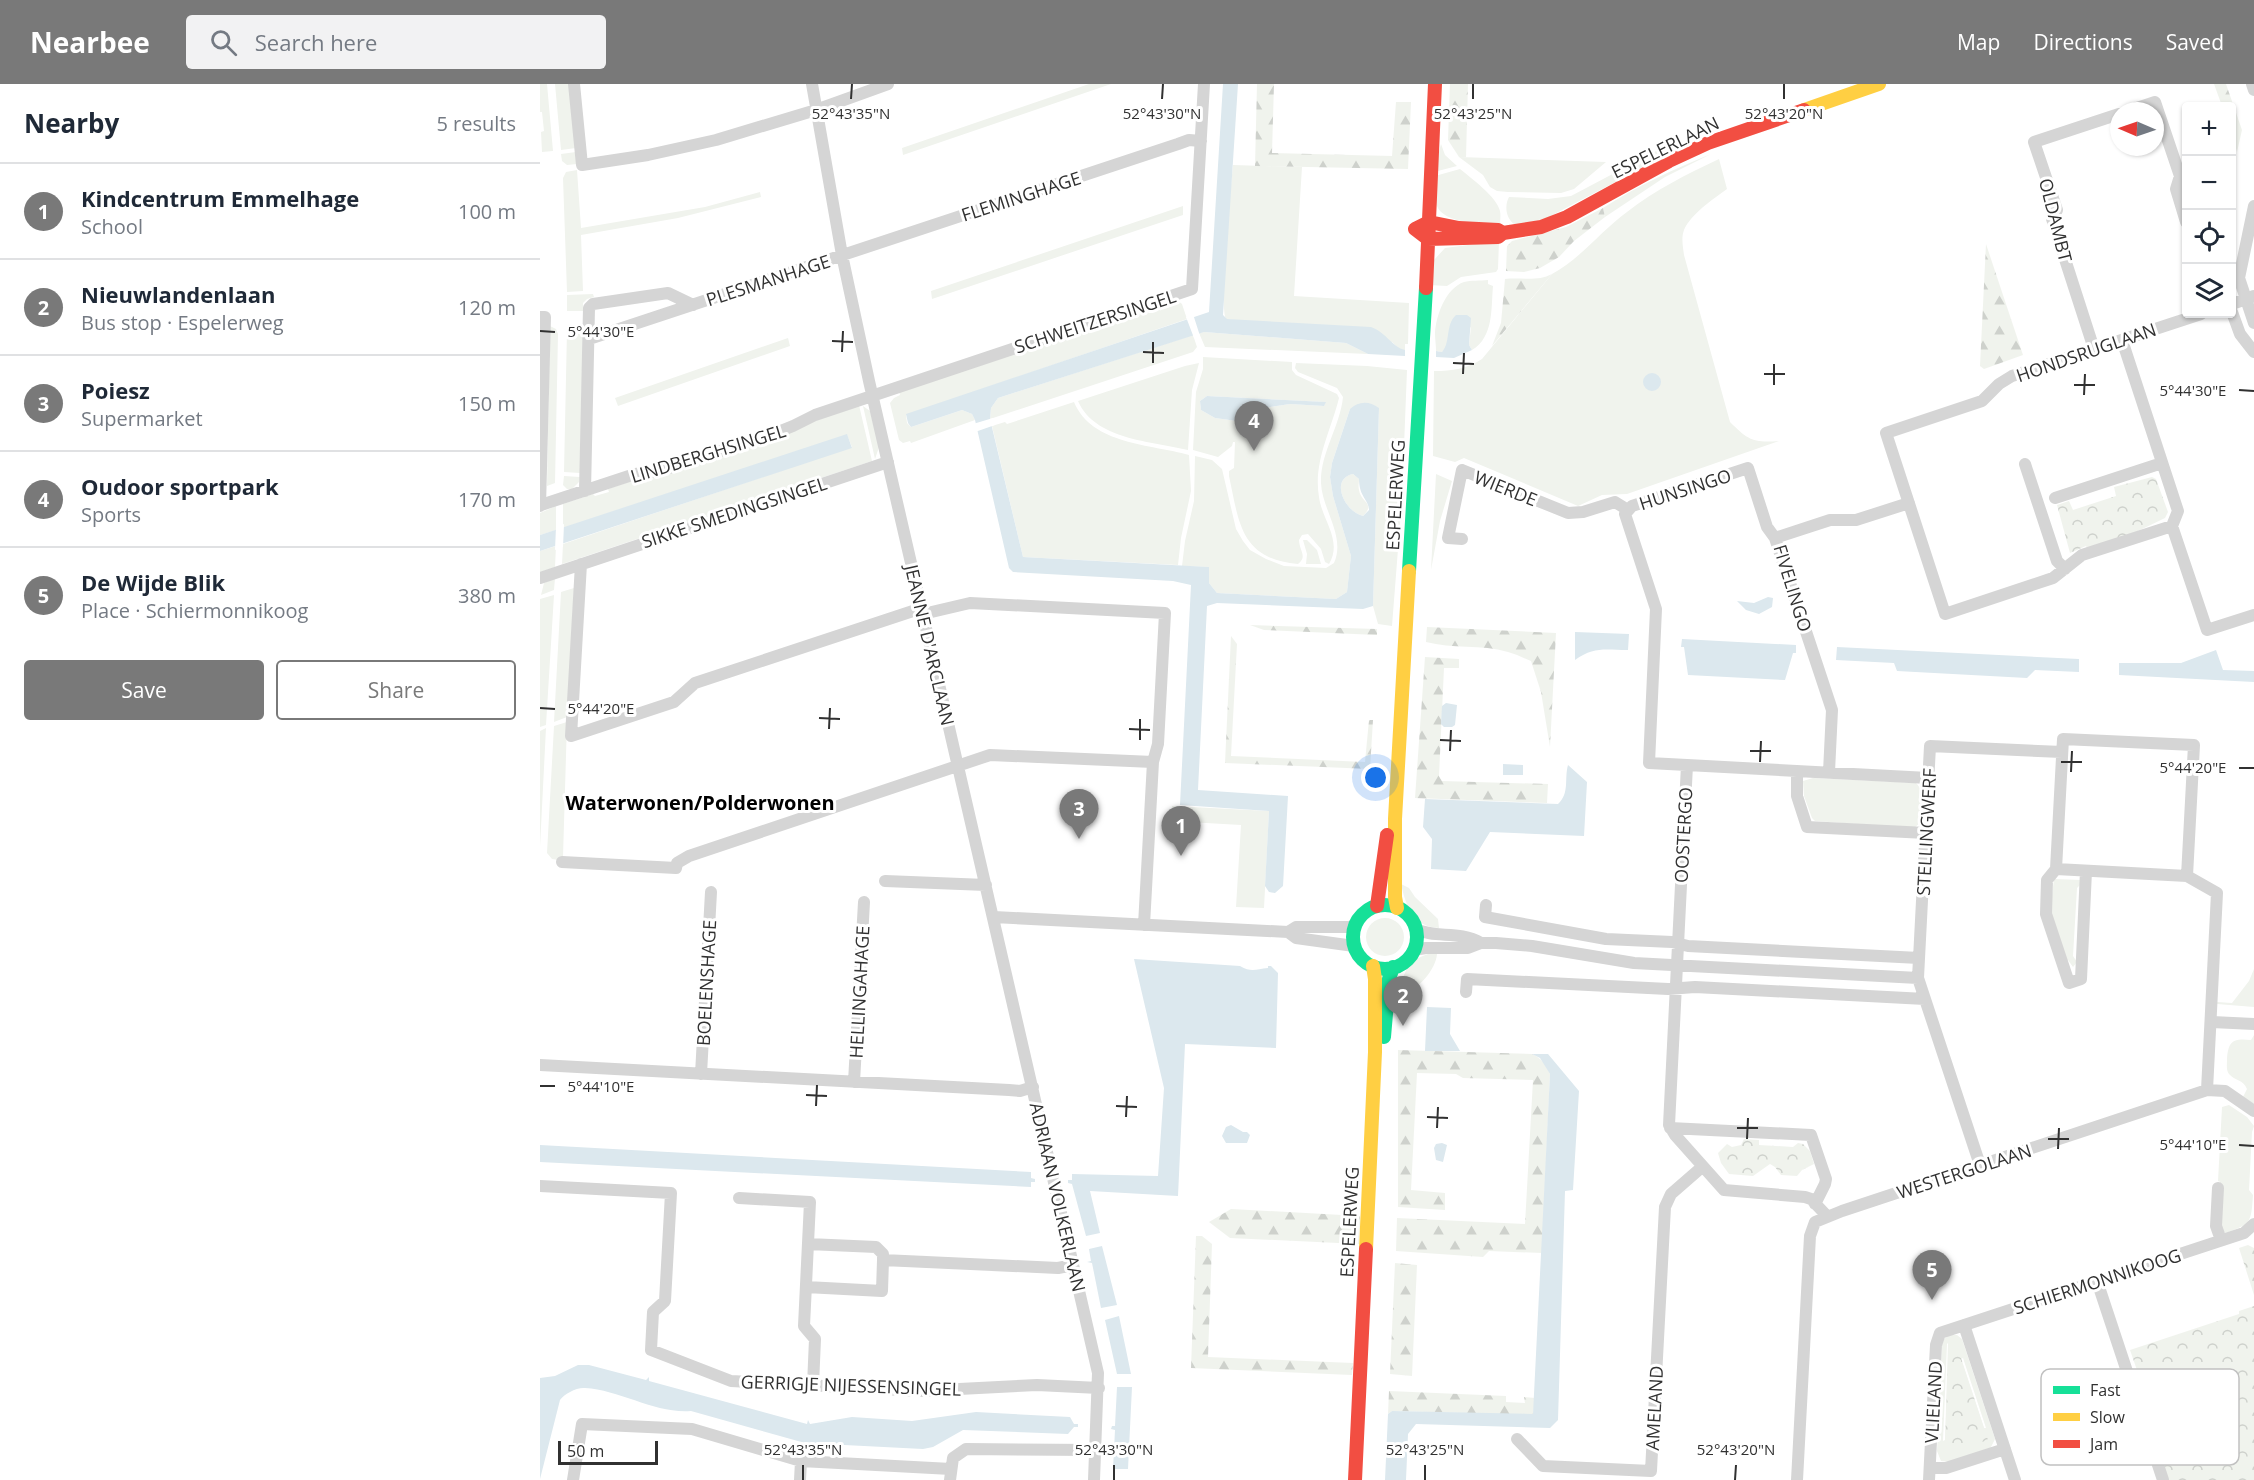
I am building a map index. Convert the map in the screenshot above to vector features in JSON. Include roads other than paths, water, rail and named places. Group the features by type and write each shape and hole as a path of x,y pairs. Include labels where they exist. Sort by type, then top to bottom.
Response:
{"main road":[{"name":"ESPELERWEG","path":"1397,908 1395,819 1416,344 1415,229 1422,84"},
{"name":"ESPELERWEG","path":"1416,344 1428,239 1435,84"},
{"name":"ESPELERLAAN","path":"1428,239 1498,237 1503,233 1529,230 1558,221 1702,146 1761,123 1879,84"},
{"path":"1428,239 1415,229 1429,222"},
{"name":"ESPELERLAAN","path":"1429,222 1459,228 1498,230 1503,233"},
{"name":"ESPELERWEG","path":"1377,906 1387,829 1415,370"},
{"path":"1387,905 1397,908 1409,916 1415,929 1416,940 1413,950 1404,962 1393,967 1372,966 1361,958 1354,946 1353,935 1356,925 1362,915 1377,906 1387,905"},
{"name":"ESPELERWEG","path":"1354,1480 1374,1075 1372,966"},
{"name":"ESPELERWEG","path":"1362,1480 1382,1055 1389,979 1393,967"}],"street":[{"path":"574,84 582,165 701,144 816,110 888,84"},
{"name":"JEANNE D'ARCLAAN","path":"812,84 842,255 872,396 994,917"},
{"name":"SCHWEITZERSINGEL","path":"872,396 1192,289 1204,84"},
{"path":"2252,84 2254,90"},
{"name":"OLDAMBT","path":"2094,349 2052,219 2057,210 2034,142 2110,117"},
{"path":"2164,129 2180,176 2176,189 2183,210"},
{"name":"FLEMINGHAGE","path":"842,255 1189,140 1201,141"},
{"path":"2254,206 2239,278 2250,298 2254,323"},
{"name":"PLESMANHAGE","path":"589,339 842,255"},
{"name":"PLESMANHAGE","path":"585,490 589,309 593,304 668,293 693,305"},
{"path":"541,506 542,317"},
{"name":"HONDSRUGLAAN","path":"2065,569 2053,578 1945,614 1886,433 1982,401 2005,379 2189,318"},
{"path":"2234,318 2240,334 2254,352"},
{"path":"2122,340 2178,511 2172,526 2207,630 2254,615"},
{"name":"LINDBERGHSINGEL","path":"541,506 636,474 657,472 793,426 815,415 872,396"},
{"name":"SIKKE SMEDINGSINGEL","path":"540,578 888,462"},
{"path":"2055,498 2162,463"},
{"path":"2025,464 2057,561 2065,569 2082,555 2172,526"},
{"name":"HUNSINGO","path":"1649,763 1656,609 1625,514 1632,506 1640,503 1748,468 1767,527 1775,538"},
{"name":"WIERDE","path":"1462,539 1448,538 1462,470 1568,513 1583,512 1615,502 1628,510"},
{"name":"FIVELINGO","path":"1829,772 1832,710 1775,538 1830,520 1857,520 1909,504"},
{"path":"581,564 571,736 674,702 695,683 922,611 970,603 1165,613 1158,744 1153,762 1150,792 1144,924"},
{"path":"2086,871 2081,979 2069,983 2046,914 2047,880 2056,869 2063,739 2194,745 2187,876"},
{"name":"STELLINGWERF","path":"1918,978 1930,746 2062,752"},
{"path":"562,862 676,868 676,863 689,856 992,754 1153,762"},
{"name":"OOSTERGO","path":"1649,763 1687,765 1670,1128"},
{"path":"1687,765 1929,778"},
{"path":"1797,771 1797,796 1808,827 1926,833"},
{"path":"2056,869 2187,876 2217,894 2207,1090 2225,1091 2254,1111"},
{"path":"885,881 986,885"},
{"name":"BOELENSHAGE","path":"701,1074 711,892"},
{"name":"HELLINGAHAGE","path":"854,1082 864,902"},
{"path":"1486,905 1485,917 1606,939 1688,946 1919,958"},
{"path":"994,917 1288,932 1296,938 1339,942 1354,946"},
{"name":"ADRIAAN VOLKERLAAN","path":"994,917 1098,1374 1094,1480"},
{"path":"1288,932 1296,927 1356,925"},
{"path":"1415,929 1428,933 1469,936 1481,943"},
{"path":"1413,950 1468,948 1481,943 1532,946 1620,962 1918,978 1980,1165"},
{"path":"1466,992 1467,979 1925,999"},
{"path":"2212,1022 2254,1024"},
{"path":"540,1065 1009,1090 1033,1088"},
{"name":"WESTERGOLAAN","path":"1827,1216 2207,1090"},
{"path":"1670,1128 1719,1186 1727,1191 1803,1196 1811,1199 1827,1216 1815,1222 1810,1236 1797,1480"},
{"path":"1670,1128 1811,1135 1826,1182 1815,1204"},
{"name":"AMELAND","path":"1517,1439 1544,1466 1651,1471 1665,1210 1667,1200 1672,1193 1702,1167"},
{"name":"GERRIGJE NIJESSENSINGEL","path":"540,1186 671,1193 665,1301 653,1312 651,1350 731,1382 920,1391 1037,1385 1099,1388"},
{"path":"2218,1188 2216,1226 2221,1240"},
{"path":"739,1198 810,1202 804,1326 814,1339 813,1385"},
{"name":"SCHIERMONNIKOOG","path":"1938,1336 1944,1331 2244,1233 2254,1224"},
{"path":"806,1287 882,1291 883,1254 876,1247 808,1244"},
{"path":"883,1260 1058,1268 1073,1265"},
{"path":"2097,1281 2126,1369"},
{"path":"1964,1325 2015,1480"},
{"name":"VLIELAND","path":"1938,1336 1930,1474 2005,1449"},
{"path":"573,1480 582,1424 692,1429 801,1461 950,1474 956,1455 966,1449 1095,1450"},
{"path":"800,1480 801,1461"},
{"path":"2158,1465 2163,1480"}],"place":[{"name":"Oudoor sportpark","path":"1254,451"},
{"name":"Poiesz","path":"1079,839"},
{"name":"Kindcentrum Emmelhage","path":"1181,856"},
{"name":"Nieuwlandenlaan","path":"1403,1026"},
{"name":"De Wijde Blik","path":"1932,1300"}],"district":[{"name":"Waterwonen/Polderwonen","path":"700,802"}]}
